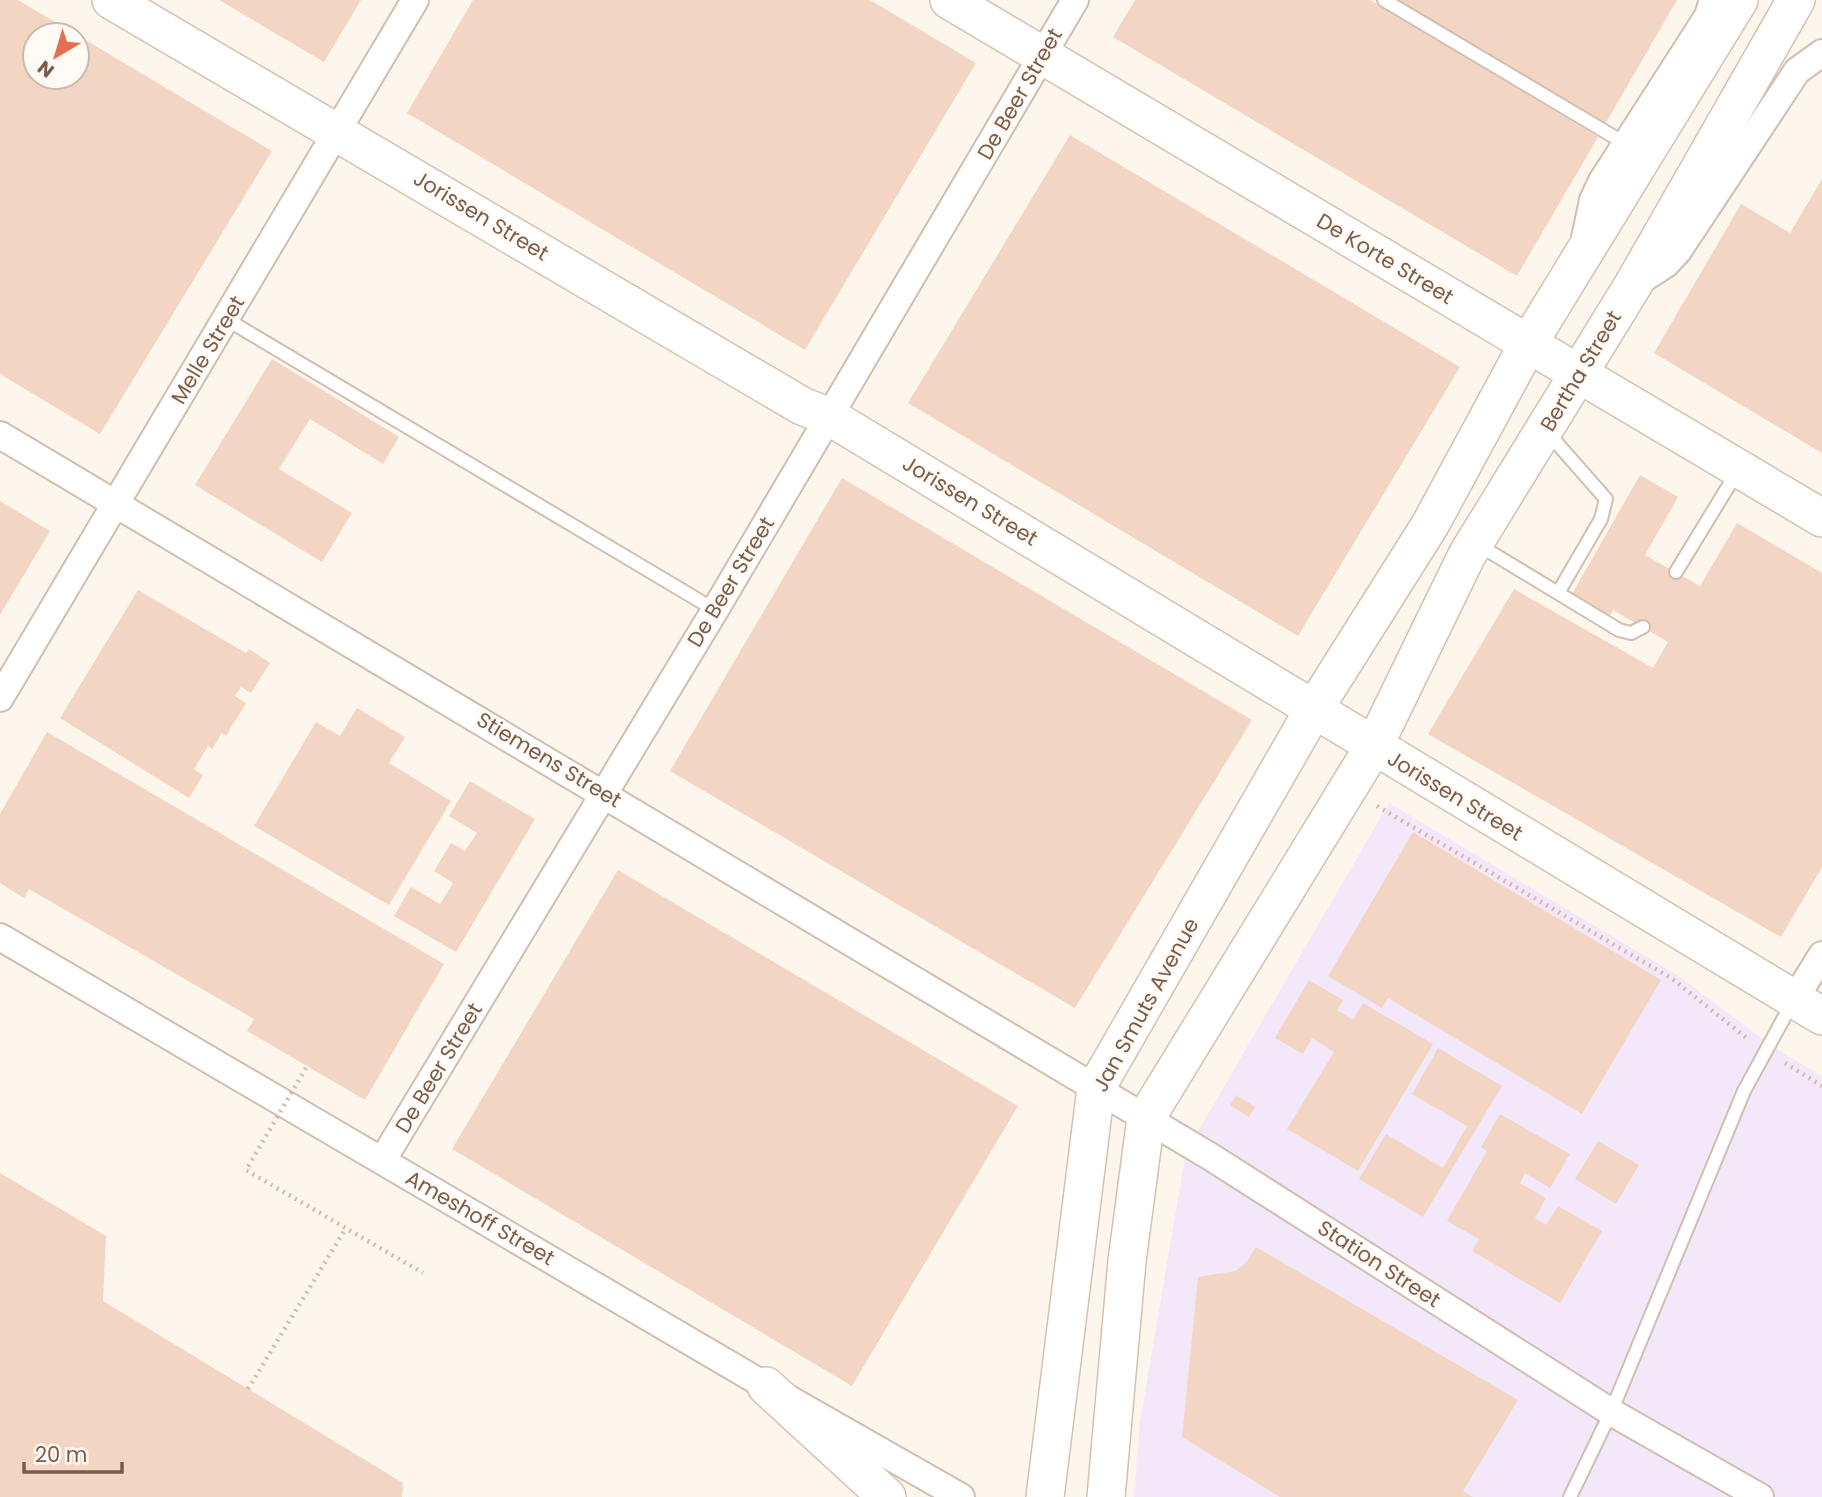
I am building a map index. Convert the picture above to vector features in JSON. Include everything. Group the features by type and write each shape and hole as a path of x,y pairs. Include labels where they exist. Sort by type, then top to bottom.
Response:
{"main road":[{"name":"Jorissen Street","path":"111,0 802,406 830,417 1808,1008"},
{"name":"De Korte Street","path":"949,0 1822,518"},
{"path":"1314,709 1430,525 1528,344 1708,46 1739,0"},
{"name":"Bertha Street","path":"1374,746 1475,542 1633,285 1796,0"},
{"name":"Jan Smuts Avenue","path":"1045,1497 1096,1088 1314,709"},
{"path":"1106,1497 1127,1261 1146,1118 1374,746"},
{"path":"766,1387 887,1497"}],"street":[{"name":"Melle Street","path":"0,698 415,0"},
{"name":"De Beer Street","path":"382,1161 715,610 1075,0"},
{"path":"1581,256 1593,200 1708,16 1713,0"},
{"path":"1633,285 1666,264 1678,251 1797,71 1822,53"},
{"name":"Stiemens Street","path":"0,435 605,793 1146,1118"},
{"name":"Ameshoff Street","path":"0,937 766,1387 961,1497"},
{"path":"1808,1008 1822,955"},
{"name":"Station Street","path":"1146,1118 1611,1412 1760,1497"}],"lane":[{"path":"1384,0 1626,144"},
{"path":"226,319 715,610"},
{"path":"1545,430 1606,499 1601,519 1558,593"},
{"path":"1676,572 1739,468"},
{"path":"1475,542 1619,630 1632,633 1643,627"},
{"path":"1570,1497 1611,1412 1744,1091 1808,1008"}],"path":[{"path":"306,1068 246,1170 423,1273"},
{"path":"248,1389 346,1228"}],"shaded area":[{"path":"1389,803 1677,975 1775,1048 1822,1076 1822,1497 1134,1497 1140,1422 1186,1152"}],"building":[{"path":"0,0 18,0 53,21 21,21 21,91 91,91 91,43 272,151 100,434 0,374"},
{"path":"219,0 361,0 324,62"},
{"path":"473,0 870,0 976,63 805,350 407,113"},
{"path":"1135,0 1370,0 1598,137 1517,276 1113,37"},
{"path":"1391,0 1677,0 1604,126"},
{"path":"1070,135 1460,367 1298,636 908,403"},
{"path":"1822,179 1822,453 1654,353 1741,204 1790,233"},
{"path":"272,359 399,437 383,464 310,419 279,469 352,513 322,562 195,485"},
{"path":"1640,475 1678,497 1645,555 1700,586 1737,523 1822,573 1822,867 1781,937 1428,734 1514,589 1653,668 1668,642 1613,610 1610,616 1572,594"},
{"path":"842,478 1252,720 1075,1008 670,771"},
{"path":"0,501 50,531 0,615"},
{"path":"138,590 246,653 249,649 270,663 251,693 241,687 235,696 246,703 226,736 222,733 212,749 208,746 194,769 203,775 189,798 60,718"},
{"path":"357,708 405,737 389,763 451,801 389,905 254,826 316,722 340,736"},
{"path":"47,732 444,964 365,1100 247,1031 254,1019 29,889 24,898 0,883 0,814"},
{"path":"470,781 535,819 456,952 394,916 411,887 440,904 453,883 434,871 451,843 465,851 477,833 449,816"},
{"path":"1413,832 1661,980 1582,1114 1388,998 1382,1008 1328,976"},
{"path":"618,870 1018,1106 852,1386 452,1149"},
{"path":"1309,980 1343,1000 1337,1010 1353,1020 1363,1003 1433,1044 1358,1171 1287,1129 1334,1052 1312,1038 1303,1054 1275,1038"},
{"path":"1438,1048 1502,1086 1423,1217 1359,1179 1386,1134 1443,1168 1467,1126 1412,1094"},
{"path":"1236,1095 1255,1107 1249,1117 1230,1105"},
{"path":"1500,1114 1570,1154 1550,1188 1525,1173 1520,1183 1546,1198 1535,1218 1546,1225 1558,1206 1602,1231 1560,1303 1472,1251 1479,1239 1447,1221 1487,1151 1481,1147"},
{"path":"1598,1141 1639,1165 1616,1204 1575,1179"},
{"path":"0,1173 106,1236 103,1301 403,1483 402,1497 0,1497"},
{"path":"1256,1247 1518,1400 1463,1491 1473,1497 1280,1497 1182,1437 1198,1277 1235,1271 1246,1263"}]}
